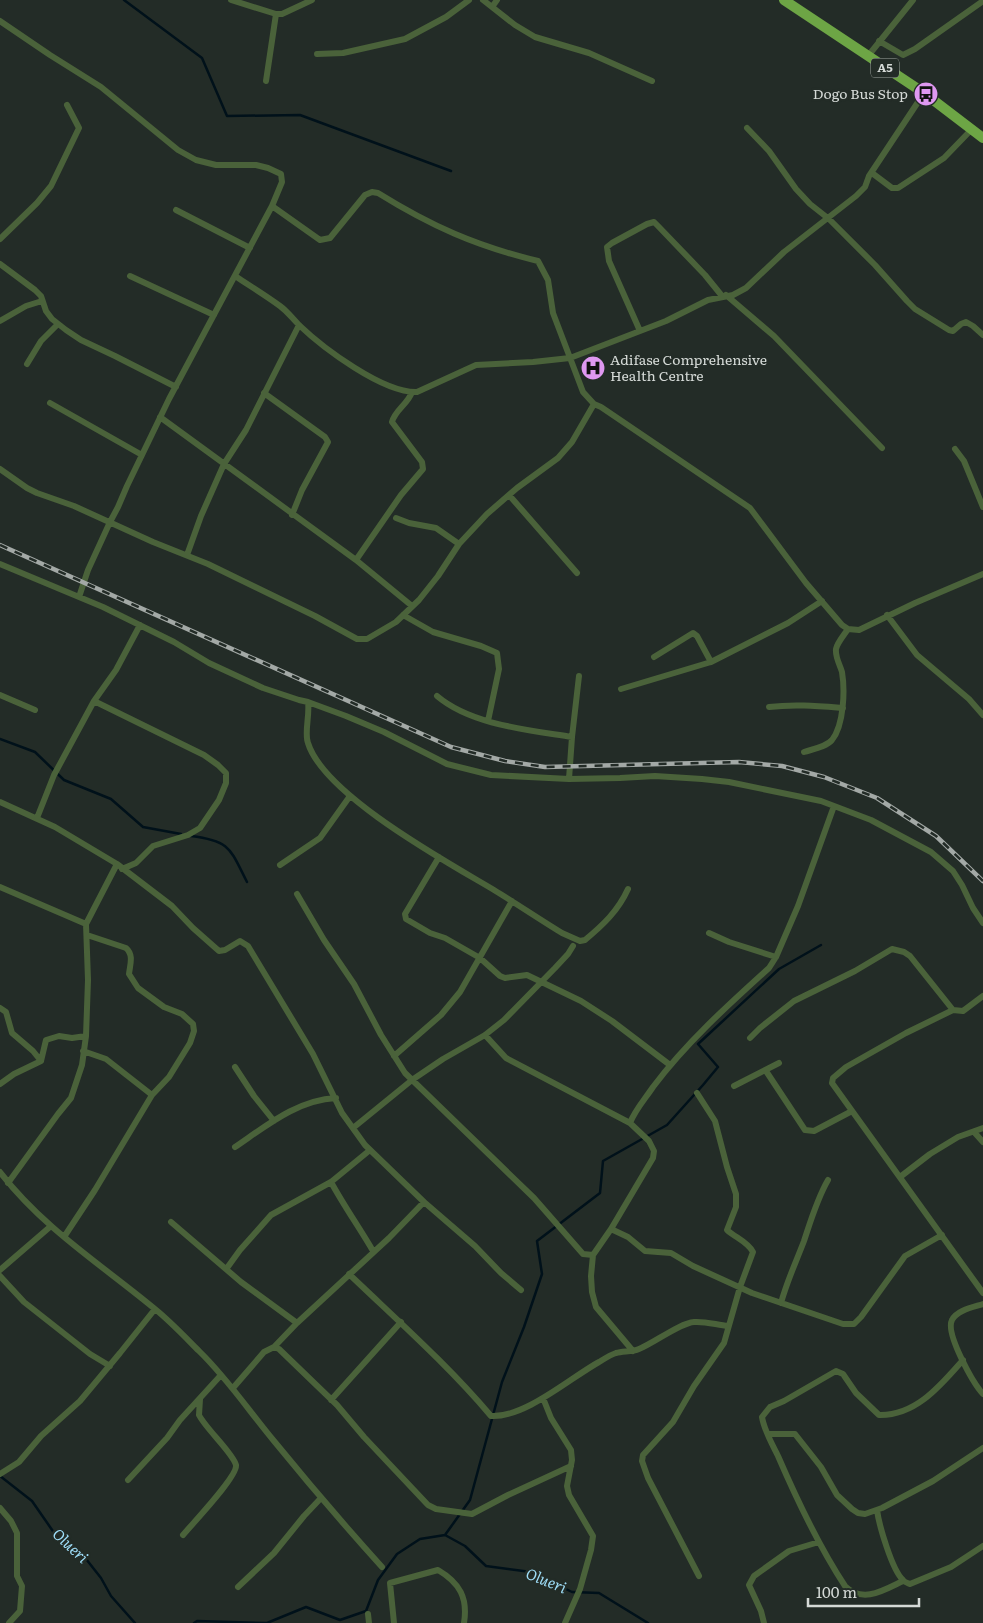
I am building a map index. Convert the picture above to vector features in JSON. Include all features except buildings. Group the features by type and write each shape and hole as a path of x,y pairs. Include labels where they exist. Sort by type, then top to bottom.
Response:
{"highway":[{"name":"A5","path":"785,0 924,93 983,138"}],"street":[{"path":"231,0 276,14 282,14 312,0"},
{"path":"316,54 344,53 405,39 446,18 469,0"},
{"path":"483,0 515,25 535,36 590,53 652,81"},
{"path":"492,7 497,0"},
{"path":"868,56 913,0"},
{"path":"880,41 903,56 915,50 983,1"},
{"path":"266,81 276,14"},
{"path":"0,21 50,55 101,86 178,150 196,160 216,165 256,165 281,174 282,182 272,206 160,417 88,570 79,597"},
{"path":"235,276 282,307 299,325 327,349 369,376 385,384 412,392 417,392 476,365 570,358 666,321 708,300 733,295 746,288 784,252 829,219 865,187 872,173 924,93"},
{"path":"0,239 37,203 51,186 73,142 79,128 67,104"},
{"path":"747,128 769,151 810,204 829,219 915,309 949,330 953,331 966,322 983,335"},
{"path":"872,173 892,188 898,188 944,158 972,130"},
{"path":"272,206 320,240 330,238 365,195 372,192 378,193 461,238 538,261 548,280 554,313 583,392 594,404 750,508 782,552 842,626 848,629 859,630 888,615 983,574"},
{"path":"176,210 250,248"},
{"path":"640,331 610,261 607,247 647,224 654,222 724,296 774,336 882,448"},
{"path":"0,264 35,290 41,296 46,311 58,324 80,340 176,387"},
{"path":"130,276 214,315"},
{"path":"0,321 26,306 42,301"},
{"path":"27,364 42,341 58,324"},
{"path":"187,555 204,509 224,464 246,430 299,325"},
{"path":"356,560 401,495 423,469 422,462 392,422 396,413 410,398 412,392"},
{"path":"264,393 325,436 328,442 302,490 292,515"},
{"path":"50,403 142,455"},
{"path":"0,469 27,488 74,506 187,555 316,616 357,639 367,639 403,615 412,606 438,576 459,544 487,514 558,458 572,442 594,404"},
{"path":"160,417 356,560 412,606"},
{"path":"955,449 964,460 983,507"},
{"path":"509,495 577,573"},
{"path":"396,518 436,528 459,544"},
{"path":"0,564 140,625 174,642 209,663 254,684 308,702 384,732 448,764 491,775 569,779 655,776 729,782 821,801 872,820 931,852 953,871 983,923"},
{"path":"621,690 711,662 788,623 822,602"},
{"path":"403,615 433,632 497,653 500,669 488,721"},
{"path":"888,615 917,655 969,698 983,715"},
{"path":"37,818 54,775 94,701 116,670 140,625"},
{"path":"804,752 831,741 838,726 844,697 842,672 836,653 837,646 848,629"},
{"path":"654,657 692,632 697,636 711,662"},
{"path":"569,779 579,676"},
{"path":"0,695 34,710"},
{"path":"437,696 454,709 488,721 572,737"},
{"path":"8,1183 71,1098 82,1065 86,1036 88,980 86,924 120,866 136,863 153,846 188,835 200,828 219,800 226,783 226,773 204,755 94,701"},
{"path":"308,702 310,714 306,735 308,744 325,770 350,796 417,844 554,928 580,941 585,940 612,916 628,889"},
{"path":"769,707 804,704 843,708"},
{"path":"280,865 320,838 350,796"},
{"path":"0,802 55,827 120,866 172,906 219,950 225,950 240,941 248,946 313,1054 342,1113 370,1150 424,1202 476,1246 501,1273 521,1290"},
{"path":"630,1123 640,1105 670,1066 705,1027 769,968 776,957 798,906 834,806"},
{"path":"439,857 405,914 406,919 480,958 500,976 505,978 524,974 543,981 581,1000 612,1021 670,1066"},
{"path":"0,887 86,924"},
{"path":"297,894 324,940 354,984 381,1035 412,1080 534,1198 584,1254 592,1255"},
{"path":"394,1056 441,1015 460,992 512,901"},
{"path":"709,933 729,942 776,957"},
{"path":"64,1237 95,1190 152,1095 169,1077 190,1043 194,1031 193,1024 182,1014 164,1007 138,988 129,974 131,957 130,952 126,948 87,935"},
{"path":"353,1128 412,1080 443,1058 485,1035 504,1020 543,981 573,946"},
{"path":"750,1038 794,1001 855,971 892,949 904,952 910,956 954,1010"},
{"path":"983,996 962,1011 954,1010 924,1024 846,1067 833,1078 832,1083 983,1293"},
{"path":"0,1008 6,1012 12,1033 33,1051 41,1061"},
{"path":"485,1035 506,1058 630,1123 649,1141 654,1151 653,1158 611,1229 592,1255 591,1276 596,1307 633,1351"},
{"path":"41,1061 46,1040 59,1036 72,1038 86,1036"},
{"path":"83,1051 106,1059 152,1095"},
{"path":"0,1084 14,1074 41,1061"},
{"path":"734,1086 779,1063"},
{"path":"236,1067 254,1096 274,1121"},
{"path":"766,1071 805,1130 809,1132 852,1111"},
{"path":"697,1093 715,1121 736,1194 736,1207 727,1230 749,1245 753,1252 740,1287 724,1343 694,1386 681,1411 643,1454 642,1461 648,1478 699,1576"},
{"path":"235,1147 285,1113 312,1101 336,1098"},
{"path":"900,1177 930,1154 958,1137 983,1128"},
{"path":"974,1132 983,1142"},
{"path":"227,1268 271,1215 331,1182 370,1150"},
{"path":"0,1172 37,1214 87,1257 155,1309 201,1352 233,1388 321,1498 382,1567"},
{"path":"782,1303 791,1270 815,1207 828,1180"},
{"path":"331,1182 345,1208 373,1251"},
{"path":"233,1388 264,1352 274,1347 424,1202"},
{"path":"171,1222 259,1296 297,1323"},
{"path":"0,1270 51,1226"},
{"path":"611,1229 628,1237 645,1251 671,1253 692,1266 740,1287 843,1324 854,1324 905,1256 942,1235"},
{"path":"349,1274 401,1322 491,1416 500,1417 517,1411 543,1398 616,1353 633,1351 658,1340 683,1325 693,1322 728,1326"},
{"path":"0,1276 24,1302 90,1354 110,1366"},
{"path":"983,1304 962,1312 952,1321 951,1332 967,1369 983,1394"},
{"path":"0,1474 19,1462 41,1436 80,1401 155,1309"},
{"path":"331,1400 401,1322"},
{"path":"274,1347 331,1400 428,1505 436,1509 472,1514 508,1494 571,1466"},
{"path":"903,1581 865,1596 856,1594 845,1586 819,1542 768,1434 762,1417 770,1407 836,1371 842,1374 856,1393 879,1415 890,1415 924,1400 936,1390 963,1360"},
{"path":"128,1480 157,1450 180,1420 221,1376"},
{"path":"543,1398 550,1418 571,1450 569,1495 592,1536 591,1550 578,1596 565,1623"},
{"path":"183,1536 235,1473 236,1465 227,1450 202,1422 199,1416 200,1399"},
{"path":"768,1434 795,1434 821,1467 837,1495 852,1509 858,1513 865,1514 877,1510 932,1481 983,1448"},
{"path":"238,1587 274,1553 321,1498"},
{"path":"0,1508 11,1521 17,1533 17,1576 22,1586 20,1611 8,1623"},
{"path":"877,1510 889,1554 903,1581 910,1584 951,1566 982,1548"},
{"path":"764,1623 761,1611 749,1585 754,1576 789,1551 819,1542"},
{"path":"394,1623 390,1583 438,1570 451,1577 461,1591 466,1608 464,1623"},
{"path":"368,1614 369,1623"}],"waterway":[{"path":"124,0 202,58 227,116 300,115 451,171"},
{"path":"0,739 35,752 64,780 111,799 143,827 181,834"},
{"path":"191,836 222,844 232,854 247,882"},
{"path":"445,1535 470,1500 502,1382 524,1327 542,1274 537,1241 600,1193 603,1161 667,1125 718,1067 698,1044 779,969 821,945"},
{"name":"Olueri","path":"0,1476 32,1501 57,1537 79,1550 101,1578 111,1596 135,1623"},
{"name":"Olueri","path":"194,1623 197,1621 267,1623 306,1607 340,1620 366,1611 378,1580 397,1554 420,1539 445,1535 465,1546 486,1566 531,1572 572,1592 599,1593 648,1623"}],"railway":[{"path":"0,545 451,747 505,761 545,767 739,762 782,766 824,777 877,798 936,836 983,881"}],"place":[{"name":"Dogo Bus Stop","path":"926,94"},
{"name":"Adifase Comprehensive Health Centre","path":"593,368"}]}
